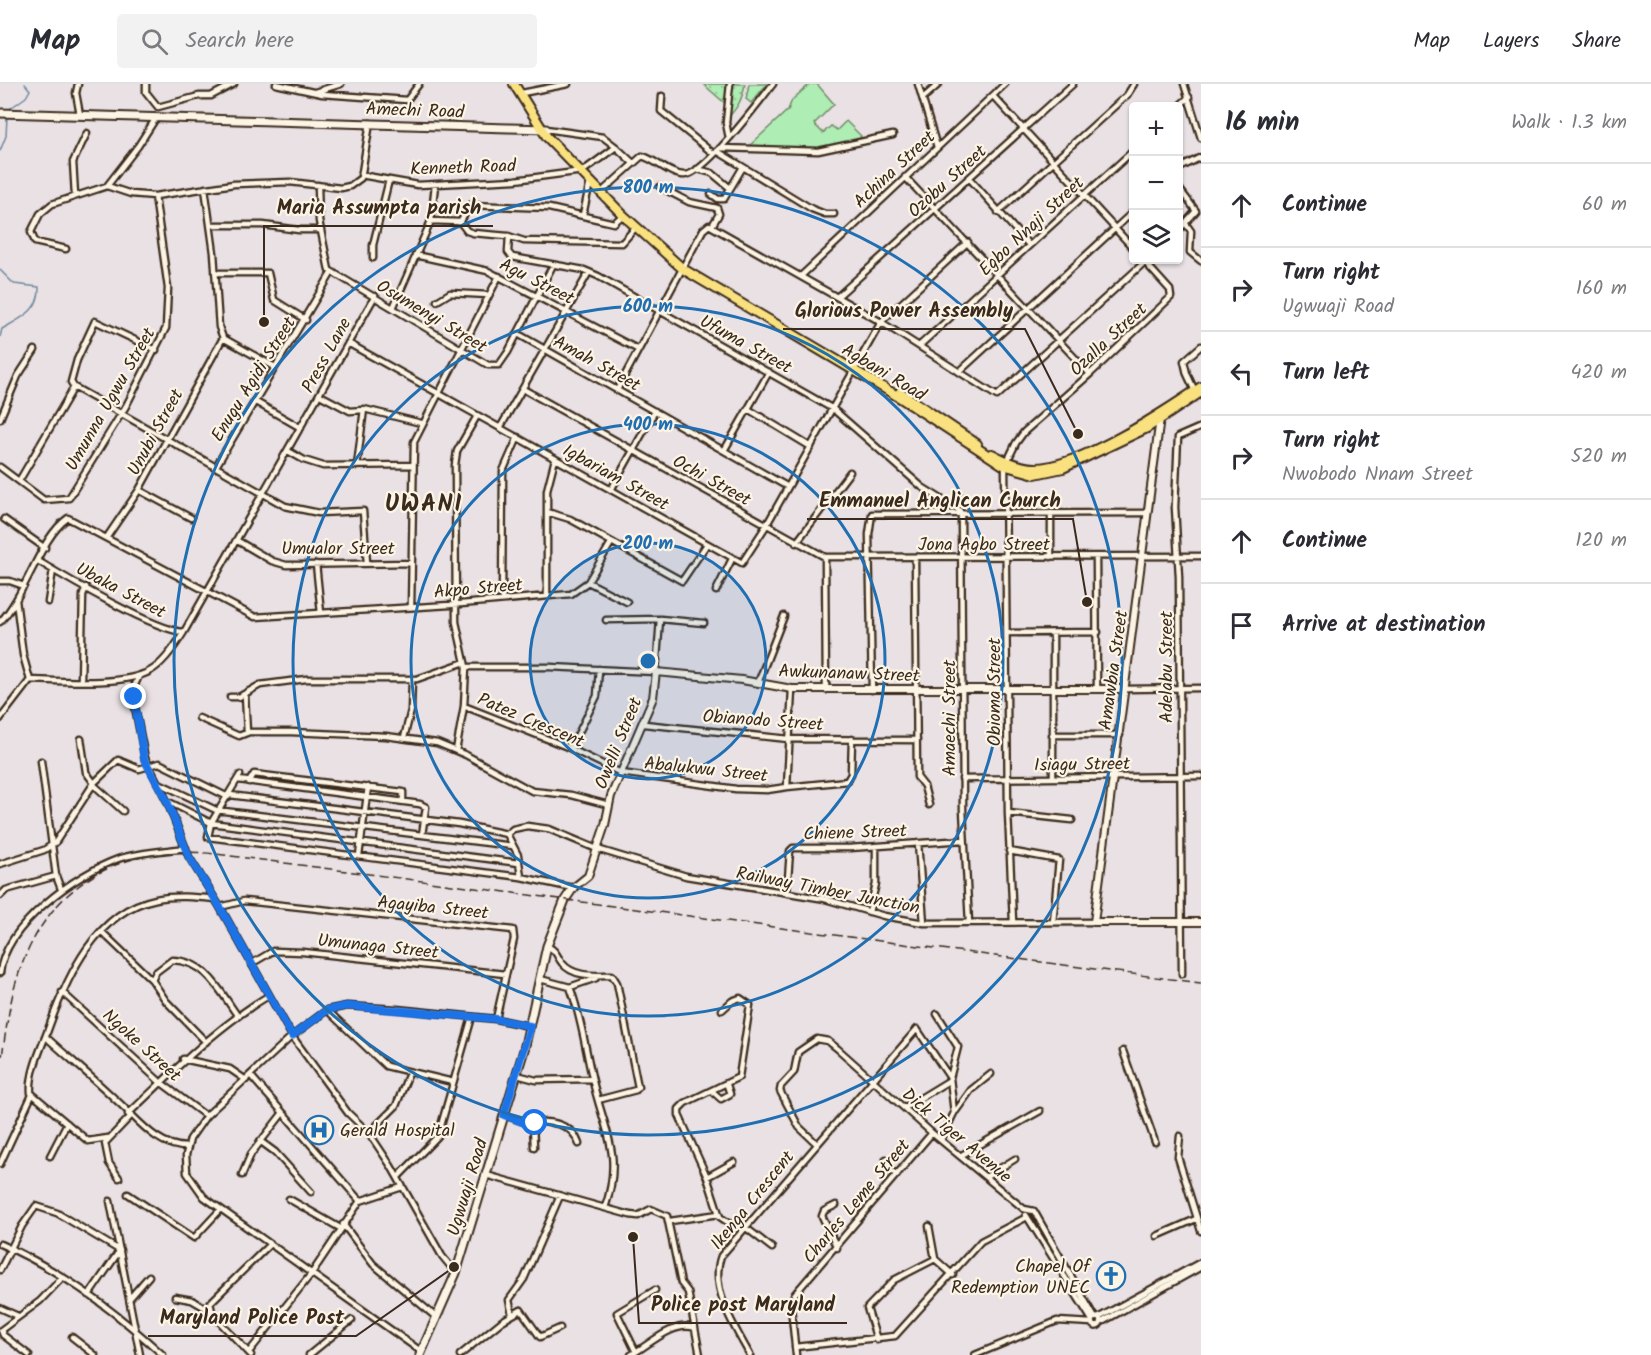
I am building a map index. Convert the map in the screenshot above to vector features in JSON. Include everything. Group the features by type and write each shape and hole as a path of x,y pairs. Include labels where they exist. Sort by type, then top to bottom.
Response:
{"main road":[{"name":"Agbani Road","path":"516,84 544,129"},
{"name":"Agbani Road","path":"516,84 544,129 590,180 623,215 684,268 854,368 1006,464 1035,474 1063,468 1106,450 1200,389"},
{"name":"Amechi Road","path":"0,113 544,129"},
{"name":"Agbani Road","path":"582,171 605,189 684,268"},
{"name":"Ugwuaji Road","path":"421,1353 456,1273 517,1075 547,946 566,897 573,888"}],"street":[{"path":"78,84 76,93 80,115"},
{"path":"146,84 146,92 158,107 199,96 211,96 234,84"},
{"path":"276,84 314,93 407,100 419,84"},
{"path":"314,93 341,84"},
{"path":"522,93 568,84"},
{"path":"729,138 726,123 730,84"},
{"path":"605,189 643,156 680,174 689,174 697,169 729,138 773,84"},
{"path":"918,84 937,147"},
{"path":"923,98 939,84"},
{"name":"Achina Street","path":"801,276 1005,84"},
{"name":"Ozobu Street","path":"837,297 1073,84"},
{"path":"999,212 1127,95 1134,84"},
{"path":"1184,84 1201,138"},
{"path":"662,96 661,111 717,151 812,209 825,214 834,214"},
{"path":"993,96 1129,244"},
{"path":"1183,103 1189,97"},
{"path":"107,186 138,146 156,117"},
{"path":"66,249 38,244 33,240 31,232 34,223 45,209 75,195 107,186 131,194 155,195 205,188 290,182 347,187 357,182 361,175 370,123"},
{"path":"544,129 603,137 633,163"},
{"path":"75,195 73,162 87,133"},
{"path":"717,151 818,151 893,135"},
{"path":"582,171 616,147"},
{"name":"Egbo Nnaji Street","path":"919,346 1129,155"},
{"path":"1183,167 1201,157"},
{"path":"711,194 723,199 742,167"},
{"path":"697,169 717,176 730,188"},
{"name":"Kenneth Road","path":"361,175 435,185 515,180 582,171"},
{"path":"905,177 1090,374"},
{"path":"970,179 1029,245"},
{"path":"373,258 373,245 389,180"},
{"path":"583,215 590,180"},
{"path":"318,185 320,230 326,265 332,272"},
{"path":"393,308 431,221 435,185"},
{"path":"618,390 703,230 712,226 718,214 717,208 689,202 660,187"},
{"path":"205,188 219,330 223,338 275,367"},
{"path":"1183,192 1196,208 1195,215 1183,227"},
{"name":"Umunna Ugwu Street","path":"0,467 44,500 69,498 121,413 156,350 168,321 169,299 155,195"},
{"path":"460,223 470,205 539,207 614,223 623,215"},
{"path":"959,372 1129,215"},
{"path":"431,221 460,223 467,231 473,233 509,236 524,241 621,244 638,226"},
{"path":"1186,224 1191,231 1190,252 1201,261"},
{"path":"210,225 263,225 299,230 320,230"},
{"path":"712,226 882,322 990,393 1001,395 1141,264"},
{"name":"Ufuma Street","path":"509,236 508,249 511,256 589,272 833,409 922,487 961,513"},
{"path":"716,591 732,560 737,563 746,561 882,322 968,242"},
{"name":"Agu Street","path":"415,255 467,265 499,276 639,350"},
{"name":"Ozalla Street","path":"1006,464 1024,432 1090,374 1171,297 1170,290 1148,264"},
{"name":"Osumenyi Street","path":"332,272 488,365 496,366 518,334 553,265"},
{"name":"Enugu Agidi Street","path":"215,468 306,320 332,272"},
{"path":"500,428 589,272"},
{"path":"215,273 270,274 274,300 306,320"},
{"path":"411,607 414,442 421,423 459,348 499,276"},
{"path":"437,301 450,293 489,296"},
{"name":"Press Lane","path":"236,540 375,296"},
{"path":"156,350 95,321 77,360 71,381 74,387 285,506 308,512 363,511 367,563"},
{"name":"Amah Street","path":"518,334 725,449 788,487"},
{"name":"Unubi Street","path":"107,537 139,490 223,338"},
{"name":"Igbariam Street","path":"348,343 518,437 732,560"},
{"path":"1200,389 1187,374 1184,361 1201,346"},
{"path":"0,419 18,376 34,350"},
{"path":"725,449 769,372"},
{"path":"19,481 74,387"},
{"name":"Ochi Street","path":"523,389 796,543 825,557"},
{"path":"320,395 350,411 367,408 421,423"},
{"path":"255,401 301,428"},
{"path":"748,409 812,447"},
{"path":"357,466 363,410"},
{"path":"611,490 655,411"},
{"path":"456,751 464,706 466,664 457,632 455,460 457,451 477,416"},
{"name":"Amawbia Street","path":"1094,922 1143,557 1155,437 1160,417"},
{"name":"Adelabu Street","path":"1182,974 1177,556 1178,437 1201,428"},
{"path":"502,600 503,471 518,437"},
{"path":"288,451 317,465 412,465"},
{"path":"547,596 546,512 548,482 555,459"},
{"name":"Obioma Street","path":"1006,464 1008,813 1013,922"},
{"path":"796,543 850,472"},
{"path":"139,490 191,518"},
{"path":"546,512 570,519 682,581 707,544"},
{"path":"872,690 870,518 874,513 1146,513"},
{"name":"Amaechi Street","path":"961,513 962,779 969,923"},
{"path":"1051,513 1051,557"},
{"name":"Akpo Street","path":"45,548 66,518 107,537 255,617 456,605 572,594 588,582"},
{"path":"0,622 16,600 45,548 4,519"},
{"name":"Umualor Street","path":"236,540 278,563 411,562"},
{"name":"Ubaka Street","path":"38,561 147,620 174,632 184,632 236,540"},
{"path":"611,543 588,582 627,602"},
{"name":"Jona Agbo Street","path":"825,557 1201,556"},
{"path":"825,557 826,690"},
{"path":"1096,557 1097,689"},
{"path":"915,558 917,777 924,786 929,805"},
{"path":"316,564 321,613"},
{"path":"48,602 52,570"},
{"path":"0,581 10,581 24,586"},
{"path":"81,680 83,595 86,587"},
{"path":"16,600 23,655 30,680"},
{"path":"758,683 784,616"},
{"path":"606,620 631,617 704,622"},
{"path":"656,672 660,619"},
{"path":"30,680 103,681 139,676 156,667 184,632"},
{"path":"1007,633 1098,632"},
{"path":"1053,633 1053,777"},
{"name":"Awkunanaw Street","path":"230,697 245,694 260,686 306,679 412,679 466,664 656,672 792,689 918,691 1124,689"},
{"path":"571,748 597,696 599,669"},
{"name":"Owelli Street","path":"573,888 585,880 597,849 609,805 653,698 656,672"},
{"path":"139,676 134,697 148,766 167,801 189,857 220,907 292,1036 348,1113 369,1133 398,1177 442,1256 456,1273"},
{"path":"404,738 411,710 412,679"},
{"path":"0,719 30,680"},
{"path":"1124,689 1201,688"},
{"name":"Abalukwu Street","path":"787,787 792,689"},
{"path":"245,694 247,733"},
{"name":"Patez Crescent","path":"464,706 571,748 621,773"},
{"path":"0,709 5,714"},
{"path":"199,718 237,735 291,732 404,738 436,743 532,791 571,795 609,805"},
{"name":"Obianodo Street","path":"644,724 789,740 917,740"},
{"path":"1052,735 1120,735"},
{"path":"81,739 86,772 94,784 123,811"},
{"name":"Abalukwu Street","path":"621,773 736,789 767,790 847,781 851,774 852,739"},
{"path":"0,864 52,846 94,784 118,760 132,769 159,763 229,796 498,830 507,834 513,846 519,862 521,877"},
{"path":"41,761 56,876 61,889"},
{"path":"249,783 254,774 368,787 403,792 403,801"},
{"name":"Isiagu Street","path":"962,779 1201,776"},
{"path":"422,835 424,806 403,801 249,783 239,777 211,823 208,837 521,877 573,888"},
{"path":"157,782 219,810 513,846"},
{"path":"359,856 368,787"},
{"path":"167,801 211,823 519,862"},
{"path":"1008,813 1072,820"},
{"name":"Railway Timber Junction","path":"507,834 513,829 536,826 556,831 597,849 687,876 825,899 869,912 924,923 1094,922"},
{"name":"Chiene Street","path":"787,893 793,848 876,846 964,840"},
{"path":"918,843 924,923"},
{"path":"869,912 876,884 876,846"},
{"path":"0,973 14,940 33,914 61,889 119,859 186,848"},
{"path":"1009,852 1058,858 1053,922"},
{"path":"0,896 6,890 56,876"},
{"path":"0,1164 32,1095 33,1071 62,992 72,972 102,932 128,910 149,901 177,897 215,899"},
{"name":"Agayiba Street","path":"220,907 232,902 258,902 513,930 514,939 496,1019"},
{"path":"1094,922 1201,922"},
{"path":"102,932 152,980 166,1001 206,1042"},
{"path":"547,946 558,952 562,963 571,969 596,978"},
{"name":"Umunaga Street","path":"251,964 273,951 303,952 505,975"},
{"path":"152,980 156,972 172,960 191,962 204,969 237,1015"},
{"path":"540,979 570,987 612,975 621,995 638,1087 636,1090 598,1100"},
{"path":"570,987 581,1025 592,1079 615,1160 613,1183 605,1208"},
{"name":"Ngoke Street","path":"62,992 159,1081 206,1116"},
{"path":"118,1178 109,1163 105,1149 108,1138 159,1081 183,1059 237,1015 268,996"},
{"path":"722,1010 732,1001 740,998 747,1000 750,1005 741,1074 738,1080 685,1103 678,1112 707,1177 719,1214 727,1222 745,1227 771,1248"},
{"path":"421,1353 220,1210 198,1191 189,1179 187,1146 206,1116 292,1036 327,1010 347,1006 496,1019 530,1026"},
{"path":"327,1010 382,1064 409,1073 453,1082"},
{"path":"937,1014 958,1047 950,1079 954,1113"},
{"path":"398,1177 438,1136 472,1017"},
{"name":"Ikenga Crescent","path":"750,1355 724,1301 718,1269 721,1256 917,1029 950,1079"},
{"path":"46,1037 116,1100 129,1115 174,1146 187,1146"},
{"name":"Dick Tiger Avenue","path":"817,1144 799,1128 780,1091 781,1086 794,1072 798,1052 817,1039 828,1041 940,1140 1024,1209"},
{"path":"1123,1051 1155,1142"},
{"path":"183,1059 230,1069 249,1078 360,1201"},
{"path":"369,1133 396,1106 409,1073"},
{"path":"940,1140 954,1113 971,1090 991,1074"},
{"path":"517,1075 536,1080 592,1079"},
{"path":"904,1108 950,1079"},
{"path":"712,1091 721,1099 730,1094 727,1085"},
{"path":"32,1095 91,1142 108,1138"},
{"path":"960,1156 1040,1111"},
{"path":"242,1175 251,1154 282,1114"},
{"path":"504,1115 533,1124 560,1124 572,1132 579,1144"},
{"path":"50,1155 67,1123"},
{"path":"533,1124 534,1147"},
{"name":"Charles Leme Street","path":"796,1355 792,1301 797,1290 837,1248 932,1133"},
{"path":"1180,1136 1178,1157 1201,1231"},
{"path":"260,1142 275,1152 311,1192"},
{"path":"886,1159 889,1169 897,1175"},
{"path":"986,1178 1015,1159"},
{"path":"707,1177 734,1162"},
{"path":"486,1175 638,1216 655,1209 668,1216 681,1283 688,1292 700,1355"},
{"path":"175,1297 192,1300 211,1311 250,1354 312,1274 341,1226 360,1201 402,1187"},
{"path":"128,1194 194,1238 220,1210"},
{"path":"512,1314 509,1300 529,1269 560,1196"},
{"path":"289,1198 341,1226 373,1264 437,1318"},
{"path":"110,1201 140,1355"},
{"path":"836,1205 824,1211 822,1216 837,1248"},
{"path":"0,1270 27,1218 39,1206 57,1213 120,1250"},
{"path":"1024,1209 1035,1211 1096,1320"},
{"path":"1024,1209 1027,1217 1096,1320"},
{"path":"669,1221 719,1214"},
{"path":"795,1347 877,1340 895,1336 981,1241 1027,1217"},
{"path":"1157,1236 1196,1219"},
{"path":"929,1226 935,1259 952,1275"},
{"path":"0,1244 11,1248 89,1295 136,1330 163,1355"},
{"path":"211,1311 212,1300 270,1244"},
{"path":"89,1295 120,1250"},
{"path":"877,1340 867,1308 894,1280 935,1259"},
{"path":"1096,1320 1201,1262"},
{"path":"926,1263 942,1266"},
{"path":"975,1355 1057,1321 1096,1320 1201,1267"},
{"path":"130,1298 149,1276"},
{"path":"29,1355 0,1333 2,1327 40,1301 62,1278"},
{"path":"636,1352 617,1313 655,1290"},
{"path":"0,1308 18,1316"},
{"path":"460,1355 468,1353 512,1314 521,1310 540,1337 560,1328"},
{"path":"309,1355 352,1320"},
{"path":"631,1355 678,1328 688,1325 695,1328"},
{"path":"72,1337 95,1355"}],"green space":[{"path":"703,84 729,84 727,105"},
{"path":"732,84 745,84 739,103 727,119"},
{"path":"749,84 767,84 751,103 746,99"},
{"path":"810,84 817,84 834,104 814,124 823,133 831,126 837,130 846,121 861,136 858,140 816,150 748,147 788,110 792,100"}],"waterway":[{"path":"8,110 26,97 30,90 25,84"},
{"path":"0,151 6,136 7,117"},
{"path":"0,270 14,284 39,287 33,308 2,329 0,337"}],"railway":[{"path":"0,1069 17,979 30,946 47,918 67,895 91,877 118,864 148,856 181,852 216,854 1201,983"}],"place":[{"name":"Maria Assumpta parish","path":"264,322"},
{"name":"Glorious Power Assembly","path":"1078,434"},
{"name":"Emmanuel Anglican Church","path":"1087,602"},
{"name":"Gerald Hospital","path":"319,1130"},
{"name":"Police post Maryland","path":"633,1237"},
{"name":"Maryland Police Post","path":"454,1267"},
{"name":"Chapel Of Redemption UNEC","path":"1111,1276"}],"district":[{"name":"UWANI","path":"424,503"}],"route":[{"path":"134,697 142,734 144,759 167,801 189,857 220,907 292,1036 327,1010 341,1006 496,1019 530,1026 504,1115 527,1124 535,1123"}]}
